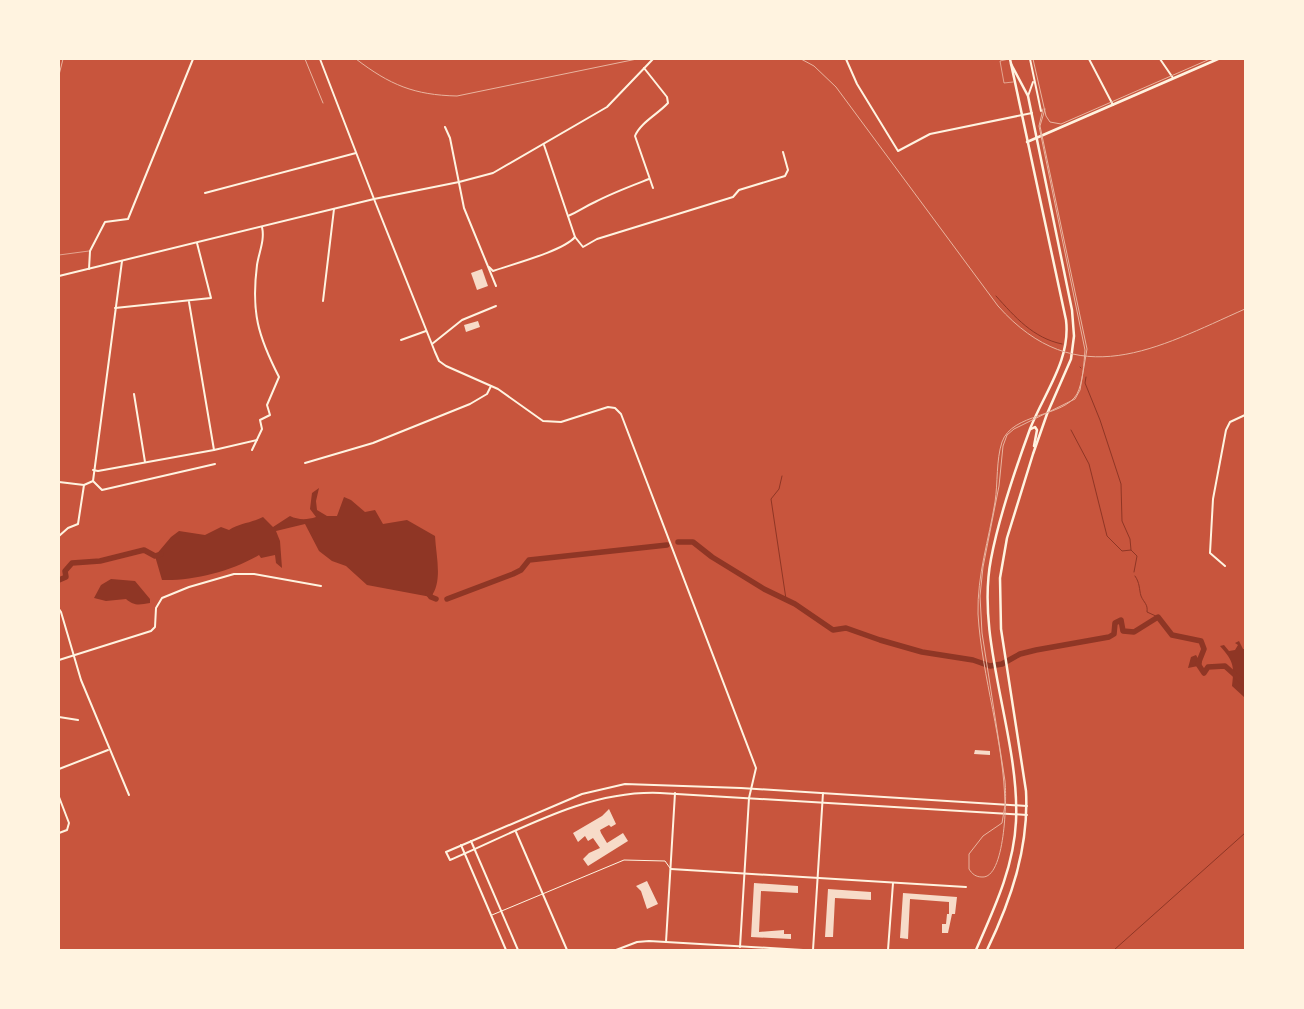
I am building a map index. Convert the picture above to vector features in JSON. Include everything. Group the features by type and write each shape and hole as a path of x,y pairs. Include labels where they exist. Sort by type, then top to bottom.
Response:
{"main road":[{"path":"1027,142 1218,59"},
{"path":"976,950 1007,872 1016,815 989,605 990,564 995,541 1030,430 1061,364 1067,339 1066,320 1022,115 1013,82 1010,60"},
{"path":"987,950 1006,910 1015,881 1024,842 1027,815 999,606 1001,568 1007,538 1033,454 1047,414 1067,370 1074,340 1072,310 1032,113 1028,96 1010,60"},
{"path":"1030,430 1033,428 1037,430 1033,454"}],"street":[{"path":"89,269 90,251 105,222 128,219 193,59"},
{"path":"320,59 426,331 442,363 503,392 534,416 547,422 562,422 603,408 612,407 618,410 635,447 756,768 749,798 740,947"},
{"path":"59,276 374,199 459,182 493,173 607,107 653,59"},
{"path":"846,59 857,84 898,151 930,134 1032,113"},
{"path":"1030,59 1041,111"},
{"path":"1089,59 1113,105"},
{"path":"1162,59 1173,78"},
{"path":"644,68 667,97 668,103 659,114 638,129 635,136 653,188"},
{"path":"1028,96 1034,81"},
{"path":"446,127 464,208 496,286"},
{"path":"544,145 575,237 583,247 597,239 733,197 739,190 785,176 788,170 783,152"},
{"path":"205,192 356,153"},
{"path":"568,216 585,210 594,202 617,191 650,178"},
{"path":"323,302 334,209"},
{"path":"252,450 262,429 260,420 270,415 267,405 279,377 262,344 255,311 257,265 263,238 262,227"},
{"path":"489,267 493,271 554,250 569,244 575,237"},
{"path":"115,308 211,298 197,243"},
{"path":"122,261 93,481 102,490 215,464"},
{"path":"189,301 214,450"},
{"path":"432,344 462,320 496,306"},
{"path":"400,340 426,331"},
{"path":"305,463 373,443 470,404 486,394 491,386"},
{"path":"134,394 145,462"},
{"path":"1225,566 1210,554 1213,500 1226,430 1230,422 1245,415"},
{"path":"93,470 98,471 214,450 257,440"},
{"path":"59,482 84,485 93,481"},
{"path":"59,536 78,524 84,485"},
{"path":"59,660 151,631 155,627 156,608 160,600 196,585 246,573 321,586"},
{"path":"59,609 73,656 109,750 129,795"},
{"path":"59,717 78,720"},
{"path":"59,769 109,750"},
{"path":"1027,806 651,784 610,786 569,800 446,852 450,860 602,797 642,792 1027,815"},
{"path":"666,942 675,793"},
{"path":"813,950 823,793"},
{"path":"59,797 69,824 67,830 59,833"},
{"path":"516,832 567,950"},
{"path":"472,841 518,950"},
{"path":"461,845 506,950"},
{"path":"491,916 624,860 665,861 671,869 966,887"},
{"path":"888,950 893,883"},
{"path":"616,950 642,941 804,950"}],"lane":[{"path":"1010,60 1000,61 1004,83 1013,82"},
{"path":"59,255 90,251"}],"shaded area":[{"path":"319,488 316,501 317,510 327,516 337,516 344,497 351,500 365,512 375,510 383,524 407,520 435,536 438,576 435,591 431,597 367,585 346,566 332,561 319,551 305,524 276,531 280,541 282,568 276,563 275,555 261,558 259,555 237,566 212,574 186,579 162,580 155,556 171,537 179,531 205,535 221,527 229,530 263,517 273,527 290,516 303,519 316,517 310,509 312,493"},
{"path":"111,579 135,581 150,599 150,603 137,604 126,599 106,601 94,598 101,585"},
{"path":"1239,641 1243,649 1245,649 1245,711 1244,697 1232,686 1232,663 1220,646 1224,645 1229,651 1235,650 1238,645 1235,643"},
{"path":"1196,655 1200,662 1202,661 1201,668 1198,666 1188,668 1191,657"}],"building":[{"path":"482,269 488,286 477,290 471,273"},
{"path":"478,321 480,327 466,332 464,325"},
{"path":"975,750 990,751 990,755 974,754"},
{"path":"609,809 616,824 611,827 609,825 600,830 601,833 607,843 623,833 628,841 588,866 583,859 589,853 600,848 593,838 588,841 585,836 578,842 573,833 602,816"},
{"path":"647,881 658,904 647,909 641,891 636,886"},
{"path":"754,883 798,886 798,893 761,891 759,932 784,930 784,934 791,934 791,939 751,937"},
{"path":"828,889 871,892 871,900 835,898 833,937 825,937"},
{"path":"903,893 957,897 955,914 952,914 948,933 942,933 942,924 946,924 947,914 949,914 949,902 910,899 908,939 900,938"}],"waterway":[{"path":"996,296 1033,332 1062,344"},
{"path":"1086,377 1085,383 1100,420 1121,484 1122,521 1130,539 1131,550"},
{"path":"1071,430 1089,464 1107,536 1122,551 1131,550 1137,556 1134,572"},
{"path":"782,476 779,489 771,499 786,599"},
{"path":"678,542 693,542 712,557 764,589 795,604 833,630 846,628 922,652 973,660 990,666 1002,664 1020,654 1036,650 1109,637 1114,634 1115,623 1121,620 1123,631 1134,632 1158,617 1172,635 1201,641 1204,649 1198,664 1204,673 1208,667 1225,666 1245,684"},
{"path":"447,599 513,574 521,570 529,560 667,545"},
{"path":"59,580 66,577 65,571 72,563 100,561 144,550 155,556 161,554"},
{"path":"1135,576 1147,612 1158,617"},
{"path":"428,593 436,599"},
{"path":"1114,950 1245,833"}],"tram line":[{"path":"1033,59 1046,116 1050,122 1061,124 1210,59"},
{"path":"1043,109 1039,126 1085,350 1082,378 1077,394 1070,401 1061,407 1050,412 1038,416 1027,420 1016,426 1008,433 1002,442 1000,449 995,502 979,585 978,614 980,638 1001,757 1004,781 1005,805 1002,823 983,836 969,854 969,869 974,875 980,877 990,874 996,865 1005,820 1005,804 1005,781 982,633 980,596 983,567 999,486 1003,446 1007,435 1014,429 1075,399 1080,390 1087,349 1040,126 1045,109"}],"railway":[{"path":"59,75 63,59"},
{"path":"305,59 323,103"},
{"path":"356,59 380,76 403,87 415,91 457,96 637,59"},
{"path":"801,59 814,66 836,87 998,306 1028,333 1058,350 1088,356 1118,356 1149,349 1180,338 1245,309"}]}
